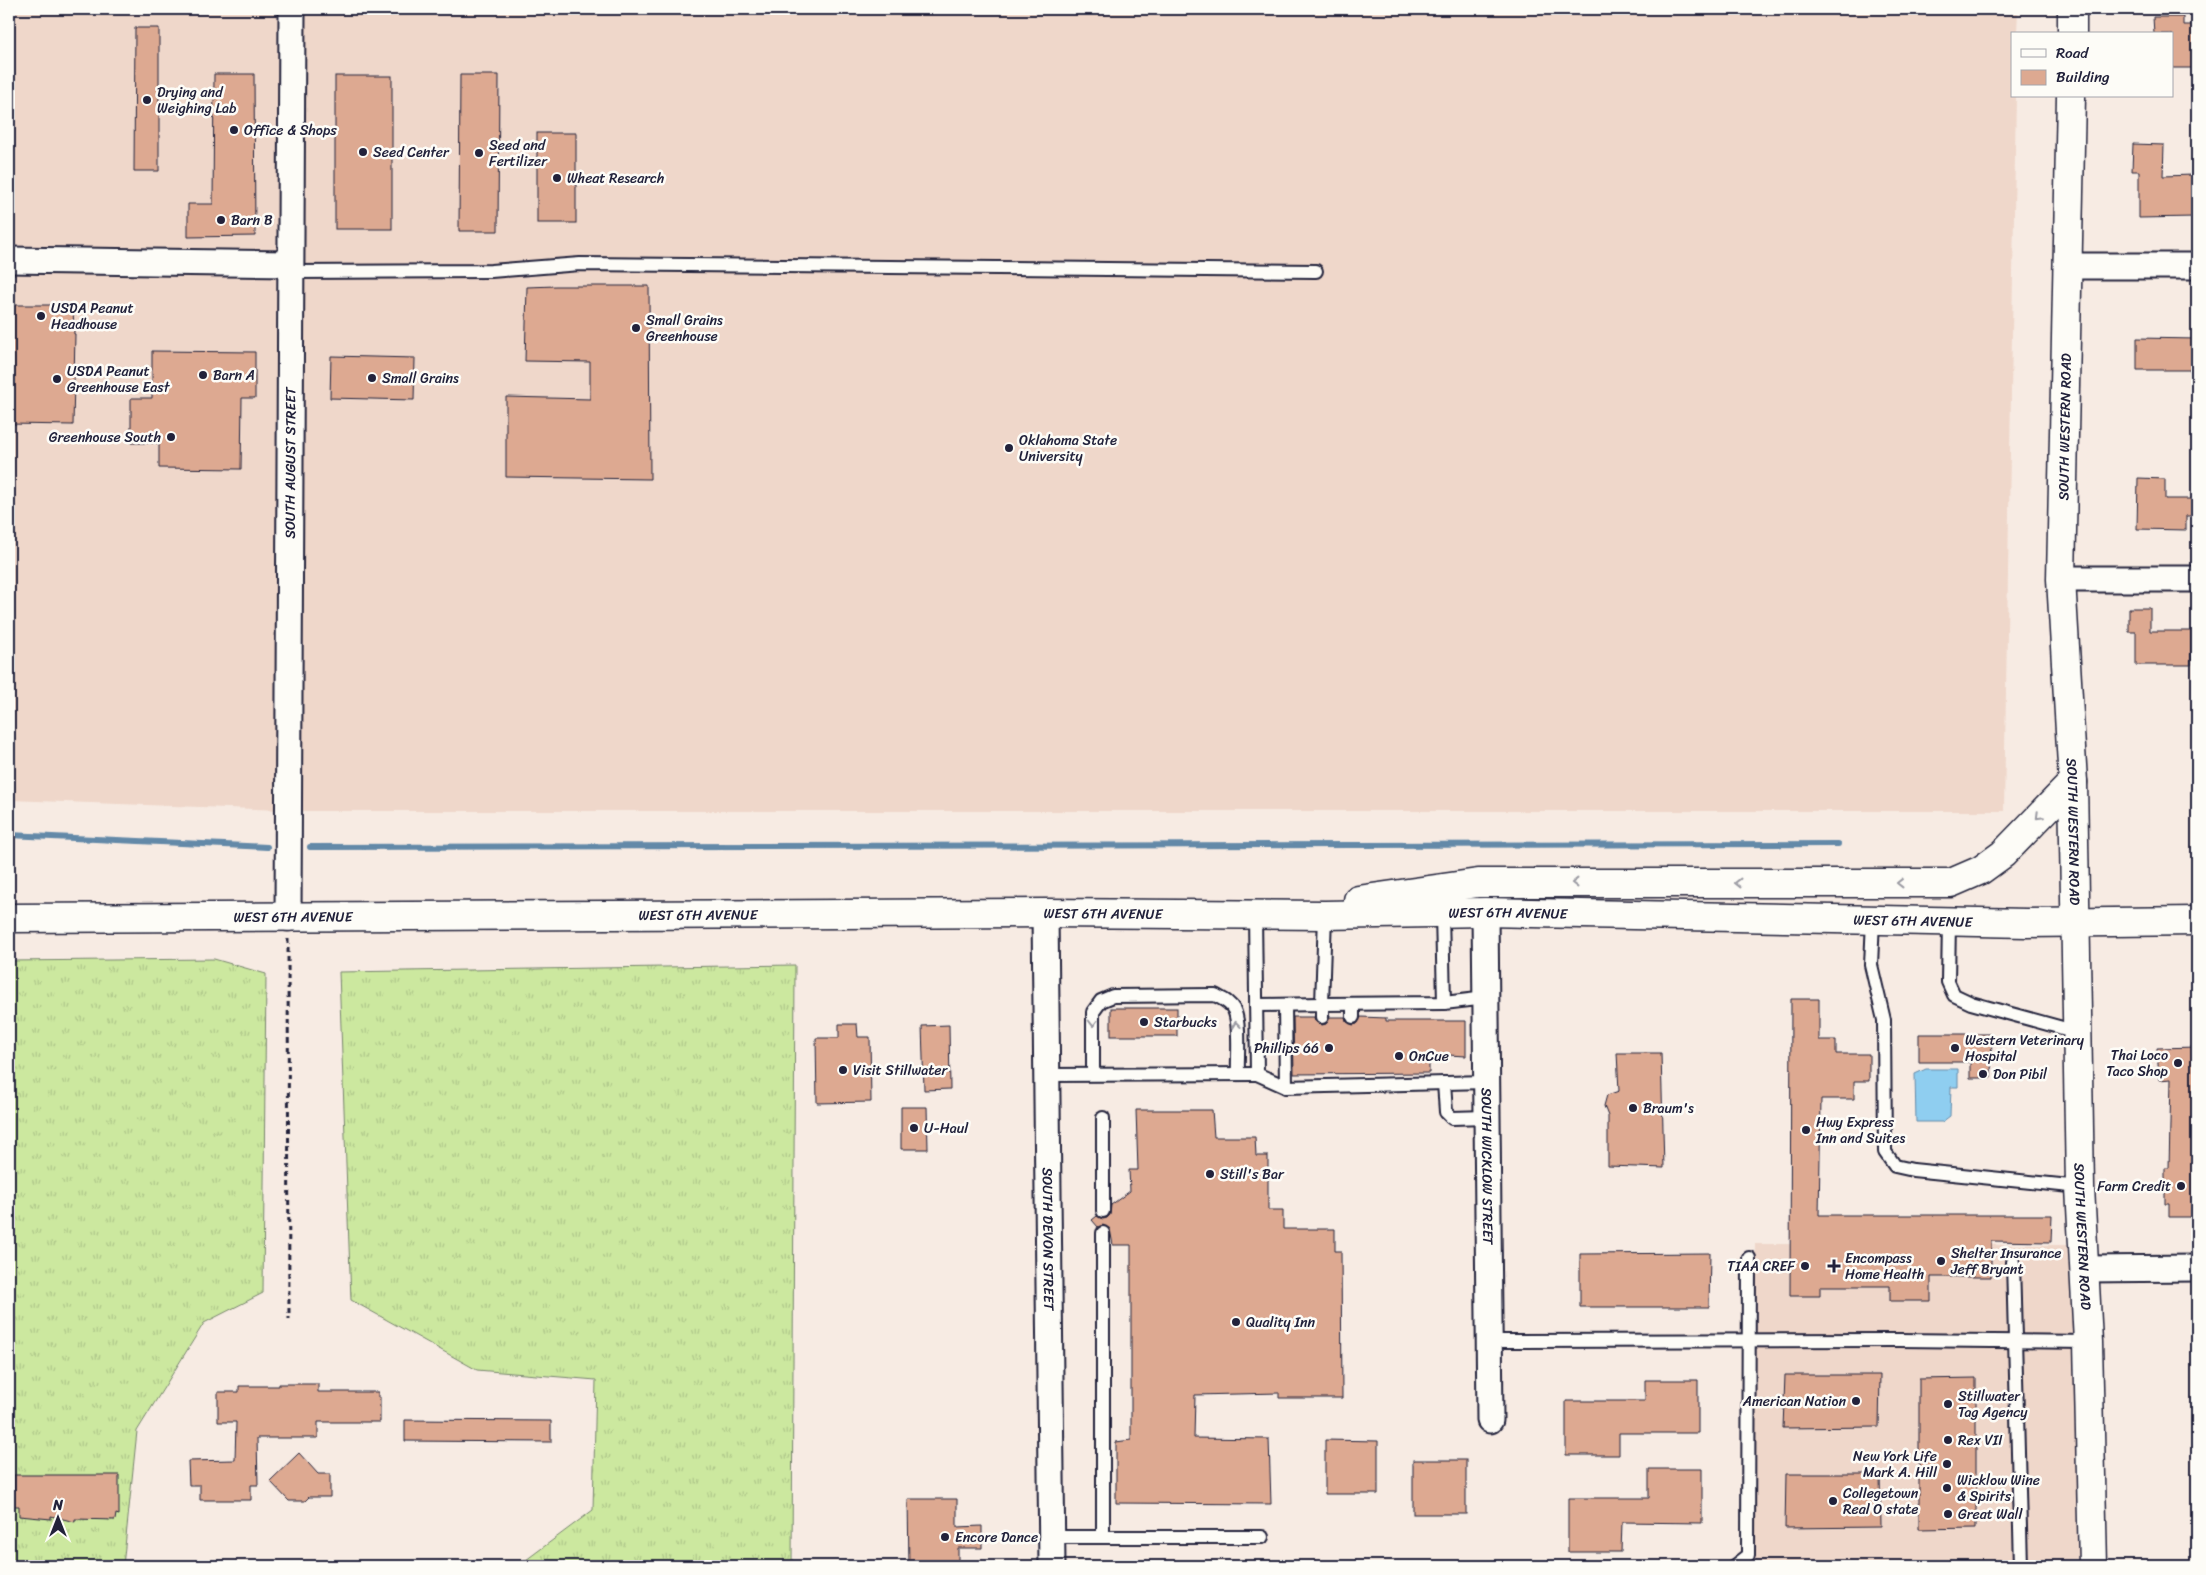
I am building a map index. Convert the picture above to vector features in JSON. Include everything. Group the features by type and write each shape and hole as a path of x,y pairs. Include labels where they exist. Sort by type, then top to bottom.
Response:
{"main road":[{"path":"2072,9 2072,32"},
{"name":"SOUTH WESTERN ROAD","path":"2071,98 2061,579 2073,782 2080,1186 2088,1342 2093,1566"},
{"path":"1255,914 1478,883 1951,883 1981,870 2003,854 2073,782"},
{"name":"WEST 6TH AVENUE","path":"9,918 1045,913 1325,915 1485,912 2075,924 2197,921"}],"street":[{"name":"SOUTH AUGUST STREET","path":"288,918 292,9"},
{"path":"9,260 290,268"},
{"path":"2068,266 2197,266"},
{"path":"2061,579 2197,579"},
{"name":"SOUTH WICKLOW STREET","path":"1485,912 1490,1420"},
{"name":"SOUTH DEVON STREET","path":"1045,913 1052,1566"},
{"path":"2085,1269 2197,1268"}],"lane":[{"path":"290,268 491,271 580,264 1316,271"},
{"path":"1442,913 1444,1003"},
{"path":"1255,914 1257,1074"},
{"path":"1322,1010 1325,915"},
{"path":"1873,920 1871,965 1884,1020 1885,1152 1895,1166 1913,1170 2080,1186"},
{"path":"1949,921 1948,982 1954,996 1971,1003 2077,1032"},
{"path":"1094,1074 1093,1012 1101,1001 1112,996 1215,995 1227,1001 1234,1010 1237,1027 1238,1074"},
{"path":"1256,1005 1285,1005 1322,1010 1353,1010 1486,998"},
{"path":"1285,1005 1286,1087"},
{"path":"1047,1075 1257,1074 1286,1087 1322,1080 1352,1079 1444,1083 1486,1082"},
{"path":"1444,1083 1446,1112 1452,1118 1486,1117"},
{"path":"1103,1118 1103,1212"},
{"path":"1103,1233 1103,1537"},
{"path":"1734,1566 1748,1554 1748,1258"},
{"path":"2013,1262 2020,1566"},
{"path":"1488,1341 2088,1342"},
{"path":"1051,1537 1262,1537"}],"path":[{"path":"288,918 288,1318"}],"shaded area":[{"name":"Oklahoma State University","path":"9,9 2018,9 2017,32 2011,32 2011,98 2016,98 2004,811 307,811 9,800"},
{"path":"1755,1244 2067,1245 2074,1316 2078,1566 1732,1566 1748,1548"}],"green space":[{"path":"214,959 266,974 263,1293 204,1323 137,1431 123,1566 9,1566 9,961"},
{"path":"795,965 792,1566 518,1566 593,1510 596,1380 477,1370 351,1300 339,972"}],"water":[{"path":"1926,1069 1958,1069 1958,1087 1951,1087 1950,1116 1942,1122 1916,1122 1915,1074"}],"building":[{"path":"2153,17 2183,17 2183,25 2197,25 2197,56 2193,56 2194,68 2174,68 2174,32 2154,32"},
{"name":"Drying and Weighing Lab","path":"135,28 159,28 159,171 134,171"},
{"name":"Office & Shops","path":"214,74 254,74 255,236 188,237 188,204 213,204"},
{"name":"Seed and Fertilizer","path":"460,75 499,75 498,231 459,231"},
{"name":"Seed Center","path":"335,76 392,76 392,229 335,229"},
{"name":"Wheat Research","path":"537,133 576,133 576,223 537,223"},
{"path":"2133,144 2164,145 2163,176 2193,175 2194,217 2139,218 2139,171 2132,171"},
{"path":"649,286 650,479 506,477 506,397 590,399 590,362 525,361 527,287"},
{"path":"9,305 73,305 75,334 73,425 9,424"},
{"path":"2137,338 2197,339 2197,370 2137,370"},
{"path":"152,351 255,352 255,398 242,398 241,469 159,468 159,443 131,443 131,398 152,398"},
{"name":"Small Grains","path":"331,356 415,358 414,400 330,398"},
{"path":"2138,478 2165,479 2165,499 2192,499 2192,516 2186,516 2186,530 2137,529"},
{"path":"2129,608 2150,608 2150,631 2191,631 2191,665 2136,665 2136,632 2129,632"},
{"name":"Hwy Express Inn and Suites","path":"1791,999 1819,999 1819,1040 1836,1040 1836,1054 1869,1054 1869,1081 1854,1081 1854,1099 1821,1099 1819,1215 2052,1215 2051,1242 1991,1241 1991,1277 1931,1277 1931,1301 1890,1301 1890,1286 1820,1286 1820,1296 1790,1296"},
{"name":"Starbucks","path":"1111,1008 1177,1008 1177,1036 1111,1036"},
{"path":"1293,1017 1314,1017 1315,1021 1322,1025 1326,1024 1330,1017 1345,1017 1346,1021 1353,1025 1357,1024 1361,1017 1386,1018 1386,1021 1466,1021 1466,1056 1429,1054 1429,1073 1294,1074"},
{"name":"Visit Stillwater","path":"839,1024 857,1024 858,1037 870,1037 871,1102 817,1103 816,1038 839,1038"},
{"path":"949,1025 950,1089 924,1090 922,1026"},
{"name":"Western Veterinary Hospital","path":"1919,1034 1992,1034 1991,1078 1970,1078 1970,1062 1919,1062"},
{"path":"2197,1047 2197,1217 2169,1217 2169,1204 2165,1204 2165,1168 2169,1168 2171,1079 2159,1080 2157,1048"},
{"name":"Braum's","path":"1617,1053 1661,1053 1664,1168 1608,1166 1608,1116 1604,1106 1607,1095 1619,1091"},
{"name":"U-Haul","path":"901,1107 927,1107 928,1149 901,1149"},
{"name":"Quality Inn","path":"1136,1110 1212,1110 1214,1137 1255,1137 1256,1156 1268,1156 1268,1210 1283,1210 1283,1229 1335,1229 1335,1251 1341,1251 1342,1398 1279,1398 1279,1393 1195,1395 1194,1438 1269,1439 1271,1504 1116,1503 1116,1442 1131,1440 1131,1245 1113,1245 1110,1229 1103,1225 1098,1227 1092,1220 1097,1216 1103,1219 1107,1218 1110,1215 1111,1205 1130,1191 1129,1170 1138,1170"},
{"path":"1710,1253 1709,1307 1580,1307 1580,1254"},
{"path":"1785,1375 1880,1375 1879,1427 1783,1428"},
{"path":"1976,1378 1976,1528 1919,1529 1919,1379"},
{"path":"1645,1380 1698,1380 1698,1433 1619,1433 1619,1455 1566,1455 1566,1401 1645,1401"},
{"path":"279,1384 318,1384 318,1392 378,1392 378,1397 380,1397 380,1422 318,1422 318,1438 257,1438 258,1485 251,1485 251,1500 200,1500 200,1485 189,1485 188,1461 235,1460 236,1422 218,1422 218,1392 239,1392 239,1386 279,1386"},
{"path":"405,1420 551,1421 551,1442 405,1441"},
{"path":"1325,1440 1378,1441 1378,1494 1325,1494"},
{"path":"299,1453 318,1474 330,1474 330,1497 309,1497 305,1501 289,1501 270,1481"},
{"path":"1413,1460 1466,1460 1466,1514 1413,1514"},
{"path":"1649,1469 1702,1469 1702,1523 1622,1522 1621,1552 1568,1552 1568,1498 1649,1498"},
{"path":"1786,1474 1880,1474 1881,1527 1785,1528"},
{"path":"14,1475 119,1475 119,1515 116,1514 115,1520 75,1519 75,1522 51,1516 51,1519 19,1516 19,1506 14,1506"},
{"name":"Encore Dance","path":"908,1499 957,1499 957,1527 982,1526 982,1548 958,1548 958,1566 909,1566"}],"waterway":[{"path":"9,835 267,847"},
{"path":"310,847 1838,844"}],"place":[{"name":"Drying and Weighing Lab","path":"147,100"},
{"name":"Office & Shops","path":"234,130"},
{"name":"Seed Center","path":"363,152"},
{"name":"Seed and Fertilizer","path":"479,153"},
{"name":"Wheat Research","path":"557,178"},
{"name":"Barn B","path":"221,220"},
{"name":"USDA Peanut Headhouse","path":"41,316"},
{"name":"Small Grains Greenhouse","path":"636,328"},
{"name":"Barn A","path":"203,375"},
{"name":"Small Grains","path":"372,378"},
{"name":"USDA Peanut Greenhouse East","path":"57,379"},
{"name":"Greenhouse South","path":"171,437"},
{"name":"Oklahoma State University","path":"1009,448"},
{"name":"Starbucks","path":"1144,1022"},
{"name":"Phillips 66","path":"1329,1048"},
{"name":"Western Veterinary Hospital","path":"1955,1048"},
{"name":"OnCue","path":"1399,1056"},
{"name":"Thai Loco Taco Shop","path":"2178,1063"},
{"name":"Visit Stillwater","path":"843,1070"},
{"name":"Don Pibil","path":"1983,1074"},
{"name":"Braum's","path":"1633,1108"},
{"name":"U-Haul","path":"914,1128"},
{"name":"Hwy Express Inn and Suites","path":"1806,1130"},
{"name":"Still's Bar","path":"1210,1174"},
{"name":"Farm Credit","path":"2181,1186"},
{"name":"Shelter Insurance Jeff Bryant","path":"1941,1261"},
{"name":"TIAA CREF","path":"1805,1266"},
{"name":"Encompass Home Health","path":"1834,1266"},
{"name":"Quality Inn","path":"1236,1322"},
{"name":"American Nation","path":"1856,1401"},
{"name":"Stillwater Tag Agency","path":"1948,1404"},
{"name":"Rex VII","path":"1948,1440"},
{"name":"New York Life Mark A. Hill","path":"1947,1464"},
{"name":"Wicklow Wine & Spirits","path":"1947,1488"},
{"name":"Collegetown Real O state","path":"1833,1501"},
{"name":"Great Wall","path":"1948,1514"},
{"name":"Encore Dance","path":"945,1537"}]}
